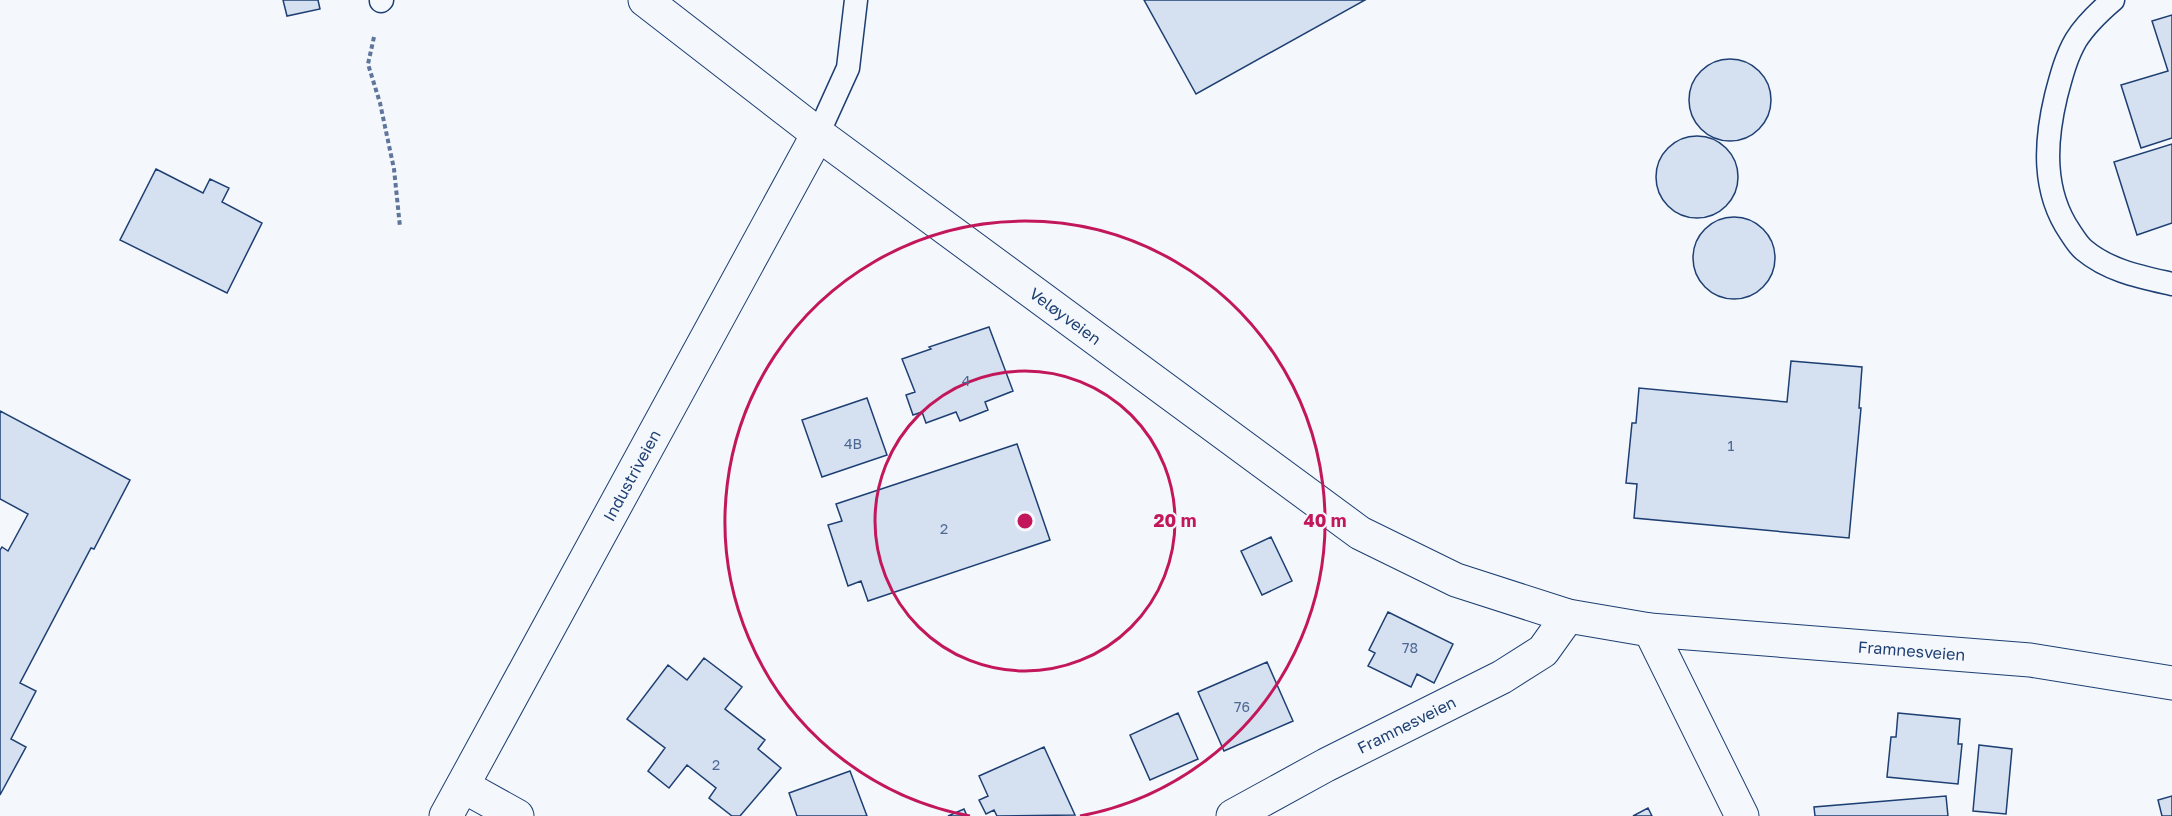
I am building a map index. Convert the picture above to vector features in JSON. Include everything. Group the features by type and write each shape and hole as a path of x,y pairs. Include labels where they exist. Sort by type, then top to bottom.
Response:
{"main road":[{"name":"Veløyveien","path":"645,0 818,134 1360,533 1456,580 1507,597"},
{"name":"Industriveien","path":"446,816 818,134"},
{"name":"Framnesveien","path":"1507,597 1568,616 1650,630 2030,660 2172,682"},
{"name":"Framnesveien","path":"1233,816 1326,765 1502,677 1543,651 1568,616"},
{"path":"1650,630 1742,816"},
{"path":"463,786 517,816"}],"lane":[{"path":"818,134 848,68 856,0"},
{"path":"2113,0 2090,20 2080,34 2062,72 2047,145 2049,181 2055,205 2082,248 2101,263 2128,274 2172,284"}],"path":[{"path":"382,1 368,64 380,103 394,169 399,227"}],"building":[{"path":"283,0 318,0 320,9 287,16"},
{"path":"1144,0 1365,0 1196,94"},
{"path":"2172,15 2172,138 2141,148 2121,85 2168,71 2152,21"},
{"path":"1730,59 1746,62 1759,71 1768,84 1771,100 1768,116 1759,129 1746,138 1730,141 1714,138 1701,129 1692,116 1689,100 1692,84 1701,71 1714,62"},
{"path":"1697,136 1713,139 1726,148 1735,161 1738,177 1735,193 1726,206 1713,215 1697,218 1681,215 1668,206 1659,193 1656,177 1659,161 1668,148 1681,139"},
{"path":"2172,144 2172,223 2137,235 2114,162"},
{"path":"156,169 203,193 210,179 229,188 222,202 262,223 227,293 120,240"},
{"path":"1734,217 1750,220 1763,229 1772,242 1775,258 1772,274 1763,287 1750,296 1734,299 1718,296 1705,287 1696,274 1693,258 1696,242 1705,229 1718,220"},
{"path":"989,327 1013,391 985,402 988,410 960,421 956,412 926,423 922,412 913,415 906,395 915,392 902,359 931,349 929,347"},
{"path":"1791,361 1862,367 1859,408 1861,408 1849,538 1634,518 1637,484 1626,483 1632,423 1636,423 1639,388 1787,402"},
{"path":"867,398 887,455 822,477 802,420"},
{"path":"0,411 130,480 94,549 91,548 20,683 36,691 11,739 26,747 0,795 0,550 2,547 8,551 28,514 0,499"},
{"path":"1017,444 1050,540 868,601 861,581 848,586 828,525 842,521 836,504"},
{"path":"1271,537 1292,581 1262,595 1241,551"},
{"path":"1388,612 1453,644 1434,683 1417,674 1411,687 1368,666 1375,653 1369,650"},
{"path":"704,658 742,687 725,709 765,740 758,749 781,768 740,816 732,816 709,798 716,788 687,765 669,788 648,771 665,748 627,719 668,665 687,680"},
{"path":"1267,662 1293,721 1224,751 1198,692"},
{"path":"1178,713 1198,759 1150,780 1130,735"},
{"path":"1898,713 1960,719 1958,744 1962,744 1958,784 1887,777 1891,737 1896,737"},
{"path":"1979,745 2012,749 2006,814 1973,811"},
{"path":"1044,747 1075,815 997,816 994,810 986,814 979,800 988,796 979,776"},
{"path":"850,771 867,816 797,816 789,793"},
{"path":"1946,796 1948,816 1815,816 1814,807"},
{"path":"2172,796 2172,816 2162,816 2158,800"},
{"path":"1648,808 1652,816 1633,816"},
{"path":"964,809 967,816 948,816"}]}
